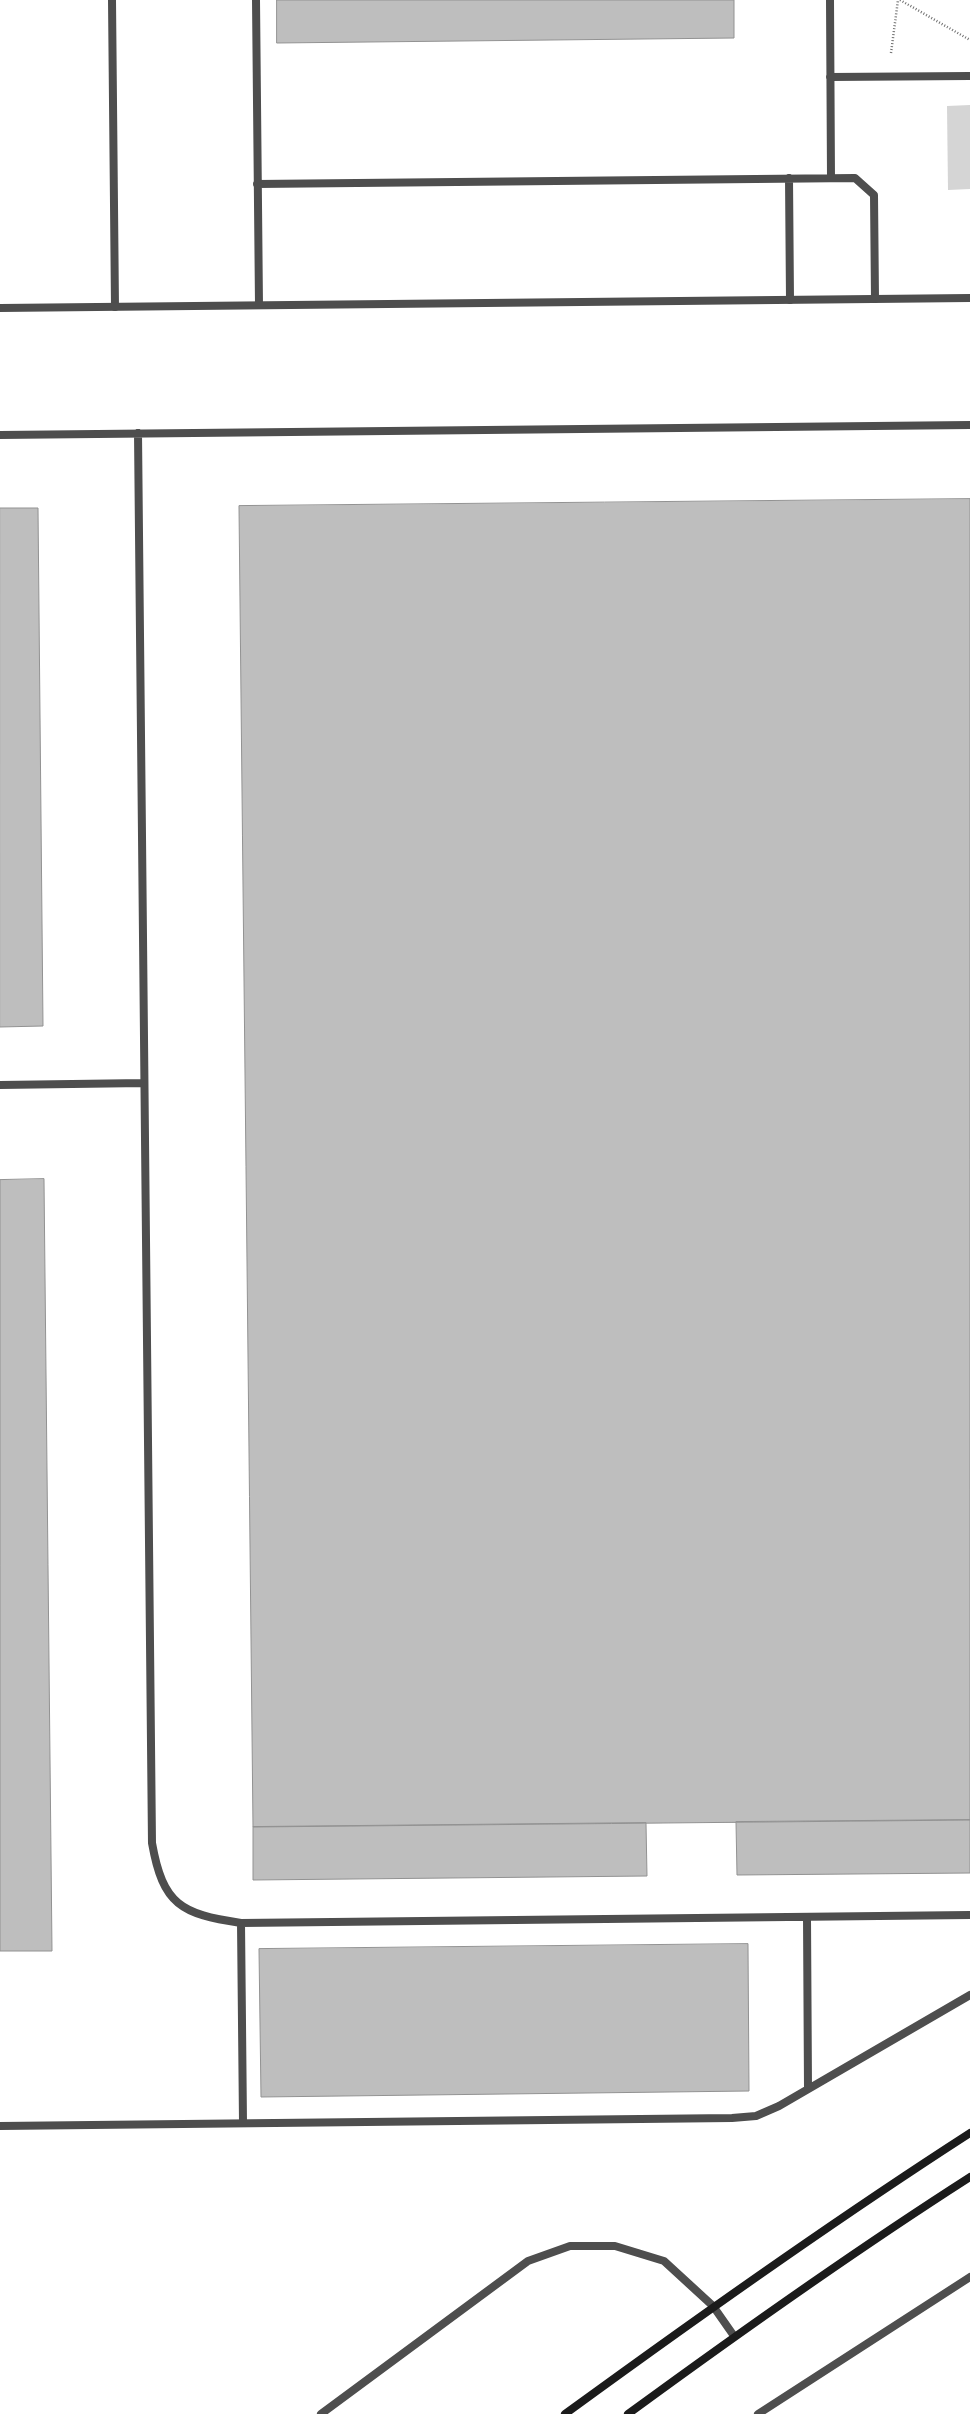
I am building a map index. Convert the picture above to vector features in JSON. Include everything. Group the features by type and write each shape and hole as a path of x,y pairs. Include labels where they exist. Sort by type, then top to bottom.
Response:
{"main road":[{"path":"565,2414 713,2306 874,2195 970,2133"},
{"path":"628,2414 734,2336 895,2226 970,2177"}],"street":[{"path":"112,0 115,307"},
{"path":"256,0 258,305"},
{"path":"830,0 831,178"},
{"path":"830,77 970,76"},
{"path":"788,178 790,300"},
{"path":"258,184 855,178 874,195 875,299"},
{"path":"0,308 970,298"},
{"path":"0,434 970,425"},
{"path":"138,433 152,1843 157,1872 174,1902 206,1918 240,1923 970,1915"},
{"path":"0,1085 144,1083"},
{"path":"806,1917 808,2089"},
{"path":"240,1923 243,2123"},
{"path":"0,2126 732,2118 756,2116 779,2106 970,1995"},
{"path":"321,2414 528,2262 570,2246 615,2246 664,2262 713,2306 734,2336"},
{"path":"758,2414 970,2277"}],"path":[{"path":"889,77 899,0 970,40"}],"shaded area":[{"path":"970,105 970,189 948,190 947,106"}],"building":[{"path":"277,0 734,0 734,38 277,43"},
{"path":"970,499 970,1820 253,1827 239,506"},
{"path":"0,508 38,508 43,1026 0,1027"},
{"path":"44,1179 52,1951 0,1951 0,1180"},
{"path":"970,1820 970,1873 737,1875 736,1822"},
{"path":"646,1823 647,1876 253,1880 253,1827"},
{"path":"748,1944 749,2091 261,2097 259,1949"}]}
